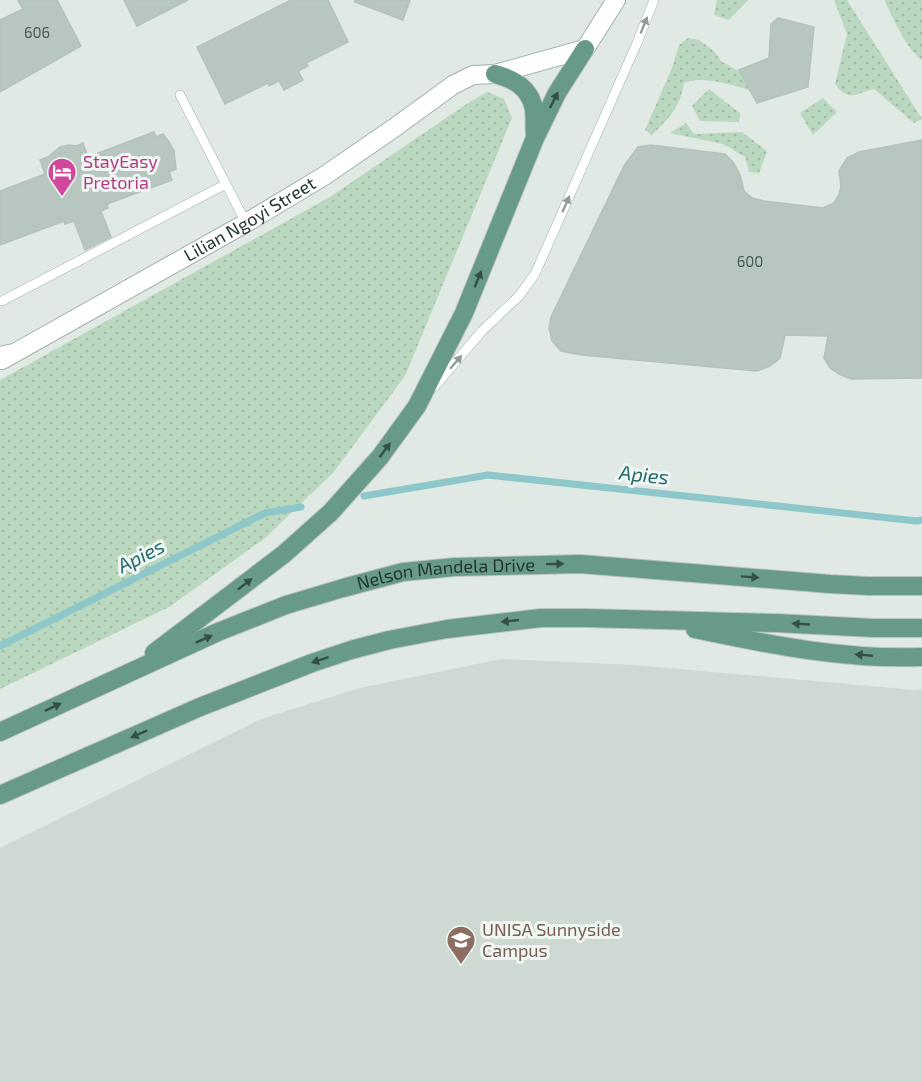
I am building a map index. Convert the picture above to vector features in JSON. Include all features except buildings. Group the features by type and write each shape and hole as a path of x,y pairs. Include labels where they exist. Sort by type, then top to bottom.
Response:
{"main road":[{"path":"112,680 151,655 284,554 331,512 380,457 417,406 464,313 535,138 557,93 585,49"},
{"path":"495,74 516,81 525,89 534,111 535,138"},
{"name":"Nelson Mandela Drive","path":"0,732 218,632 286,605 403,572 455,567 580,564 830,584 922,586"},
{"path":"0,795 200,706 312,663 390,640 447,629 541,618 922,628"},
{"path":"652,620 793,649 896,658 922,657"}],"street":[{"path":"585,49 616,0"},
{"name":"Lilian Ngoyi Street","path":"5,357 246,223 324,176 453,85 473,75 495,74 585,49"}],"lane":[{"path":"417,406 482,331 519,296 534,274 654,0"},
{"path":"180,95 246,223"},
{"path":"2,301 226,184"}],"shaded area":[{"name":"UNISA Sunnyside Campus","path":"501,659 635,665 922,689 922,1082 0,1082 0,848 261,719 360,688"}],"green space":[{"path":"717,0 748,0 729,20 714,15"},
{"path":"834,0 847,0 922,119 914,123 874,89 848,95 835,84 847,34"},
{"path":"885,0 922,0 922,60 906,42"},
{"path":"688,38 699,40 714,51 721,61 740,72 750,90 708,80 684,83 676,106 652,135 645,130 672,68 679,45"},
{"path":"709,89 740,113 739,122 700,121 692,106"},
{"path":"487,92 504,99 512,118 405,376 333,473 265,538 169,607 0,689 0,380 330,197"},
{"path":"823,98 837,112 813,135 800,113"},
{"path":"686,123 694,134 742,132 767,151 759,173 749,172 745,157 723,144 670,133"}],"waterway":[{"name":"Apies","path":"364,496 488,475 922,520"},
{"name":"Apies","path":"0,646 265,513 301,507"}],"place":[{"name":"StayEasy Pretoria","path":"62,198"},
{"name":"UNISA Sunnyside Campus","path":"461,966"}]}
